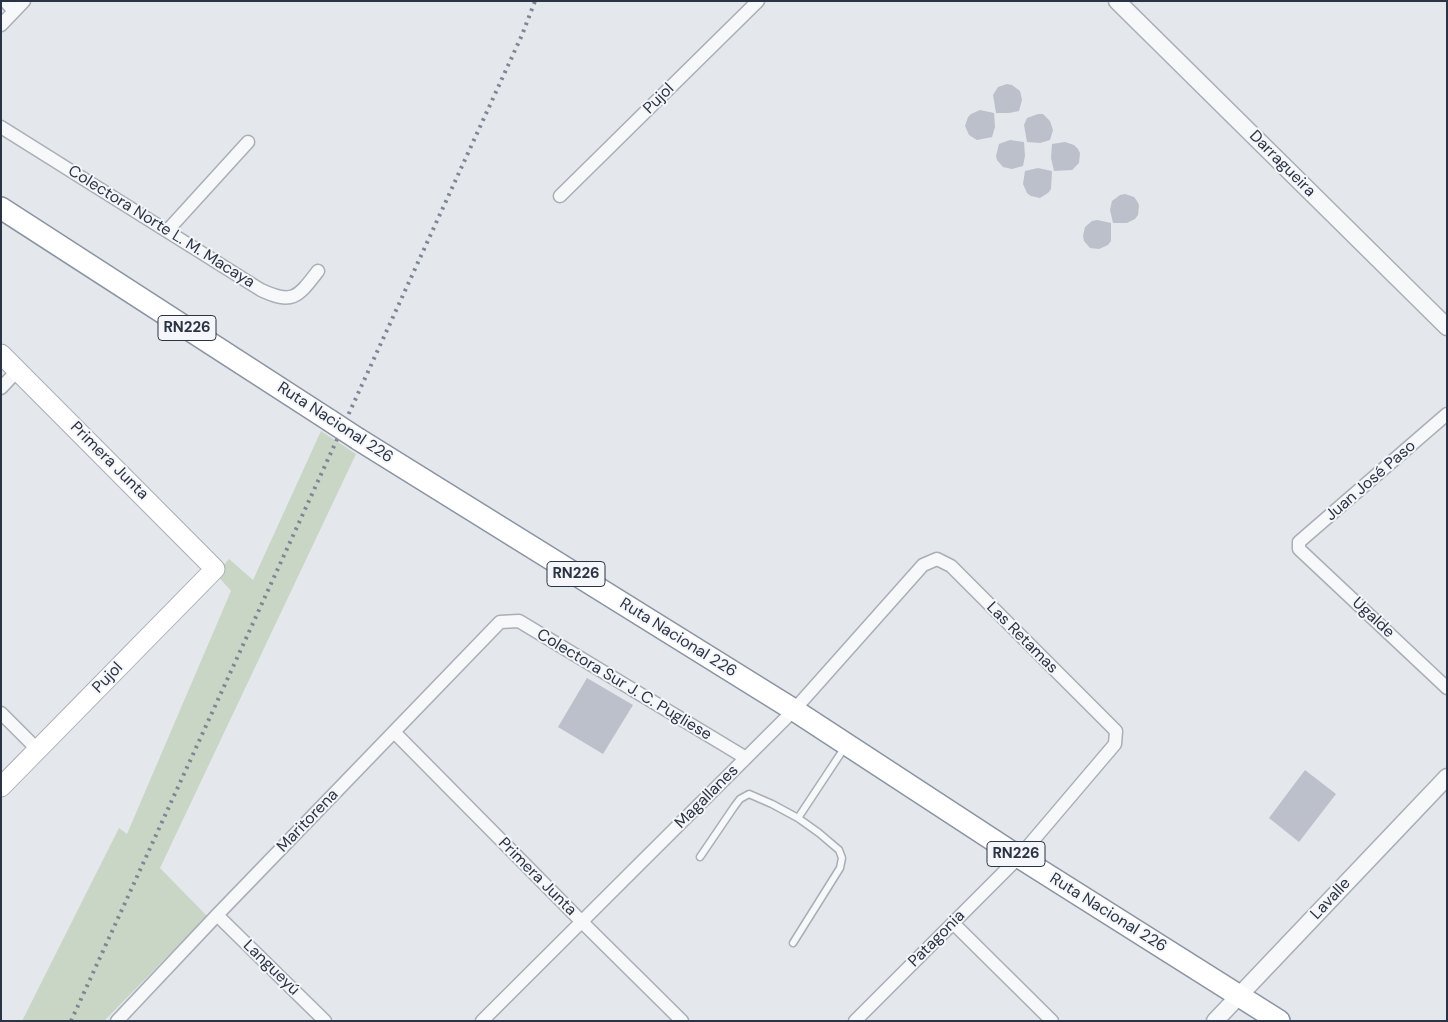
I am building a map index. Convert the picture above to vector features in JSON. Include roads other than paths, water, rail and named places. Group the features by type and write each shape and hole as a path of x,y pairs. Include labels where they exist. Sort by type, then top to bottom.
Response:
{"highway":[{"name":"Ruta Nacional 226","path":"1,208 358,439 794,710 1019,857 1279,1021"}],"main road":[{"name":"Primera Junta","path":"1,354 215,568"},
{"name":"Pujol","path":"1,787 215,568"}],"street":[{"path":"1,25 19,6 5,1"},
{"name":"Pujol","path":"560,196 758,1"},
{"name":"Darragueira","path":"1117,1 1447,327"},
{"name":"Colectora Norte L. M. Macaya","path":"1,127 261,290 277,297 287,298 302,291 318,271"},
{"path":"168,231 248,142"},
{"path":"1,388 18,370"},
{"name":"Juan José Paso","path":"1299,550 1299,542 1447,414"},
{"name":"Ugalde","path":"1299,550 1447,688"},
{"name":"Las Retamas","path":"923,565 937,559 951,566 1116,731 1115,744 1019,857"},
{"name":"Magallanes","path":"482,1021 794,710 923,565"},
{"name":"Colectora Sur J. C. Pugliese","path":"500,622 519,621 746,758"},
{"name":"Maritorena","path":"117,1021 217,914 500,622"},
{"path":"1,713 38,750"},
{"name":"Primera Junta","path":"394,732 682,1021"},
{"name":"Lavalle","path":"1215,1021 1447,777"},
{"name":"Patagonia","path":"855,1021 1019,857"},
{"name":"Langueyú","path":"217,914 325,1021"},
{"path":"953,923 1052,1021"}],"lane":[{"path":"798,818 847,744"},
{"path":"700,857 740,799 749,794 798,818 839,850 842,858 840,868 793,944"}],"railway":[{"path":"71,1021 522,35 535,1"}]}
